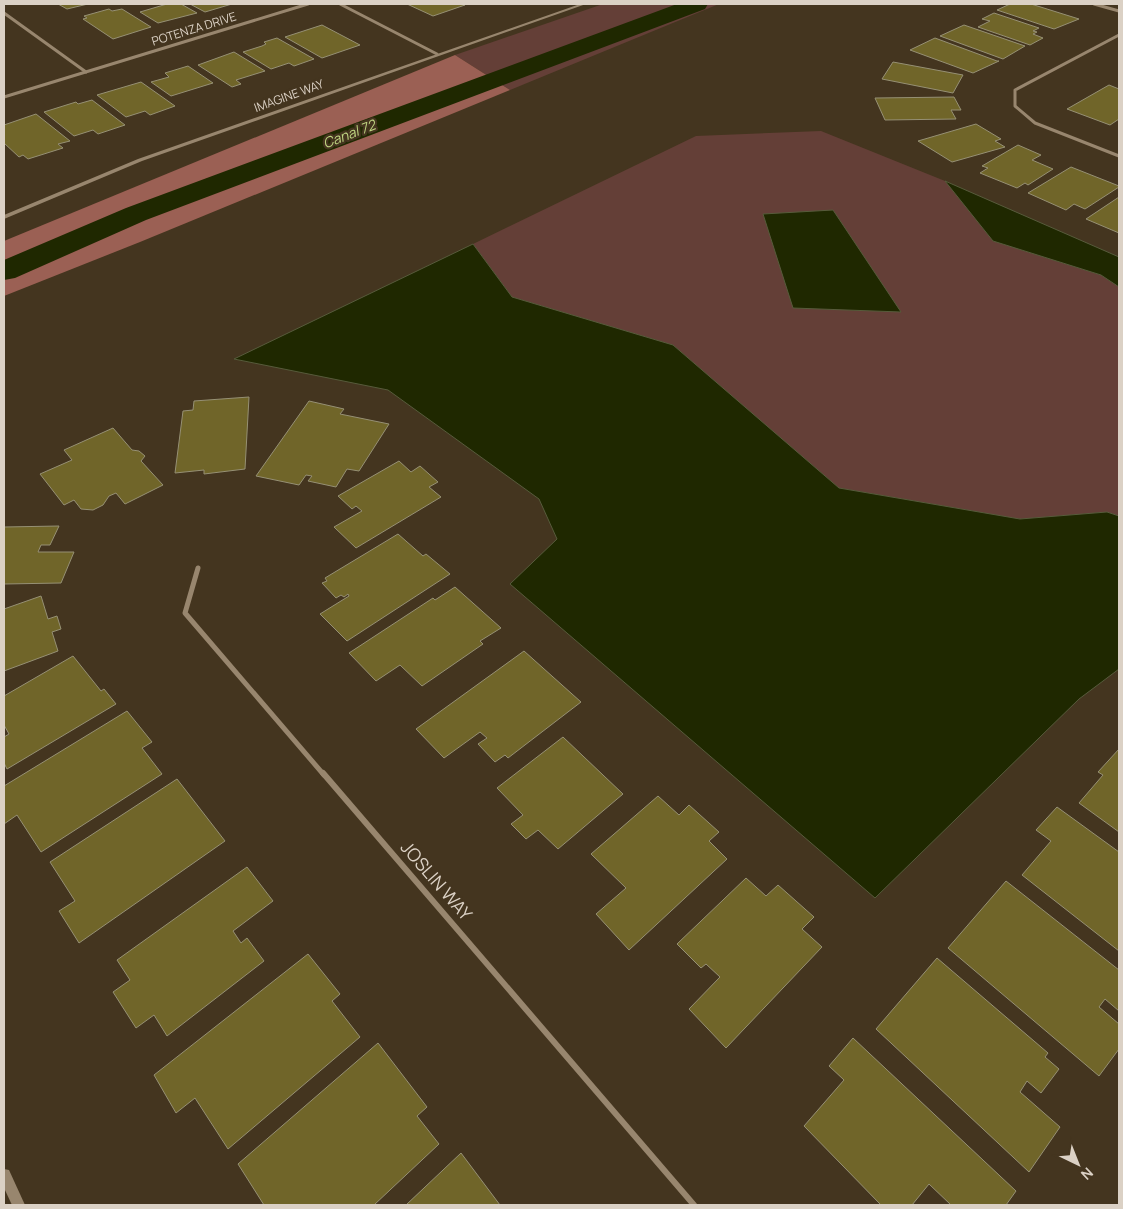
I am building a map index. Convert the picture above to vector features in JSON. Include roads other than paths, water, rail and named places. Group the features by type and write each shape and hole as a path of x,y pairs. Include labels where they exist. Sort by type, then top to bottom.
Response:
{"street":[{"name":"POTENZA DRIVE","path":"4,97 308,4"},
{"path":"340,4 436,54"},
{"name":"IMAGINE WAY","path":"4,217 140,160 436,54 584,4"},
{"path":"1094,4 1119,12"},
{"path":"4,13 86,72"},
{"path":"1119,35 1015,90 1015,106 1035,123 1119,156"},
{"name":"JOSLIN WAY","path":"198,568 185,613 694,1205"},
{"path":"4,1175 19,1205"}],"waterway":[{"name":"Canal 72","path":"4,271 136,214 697,4"}]}
